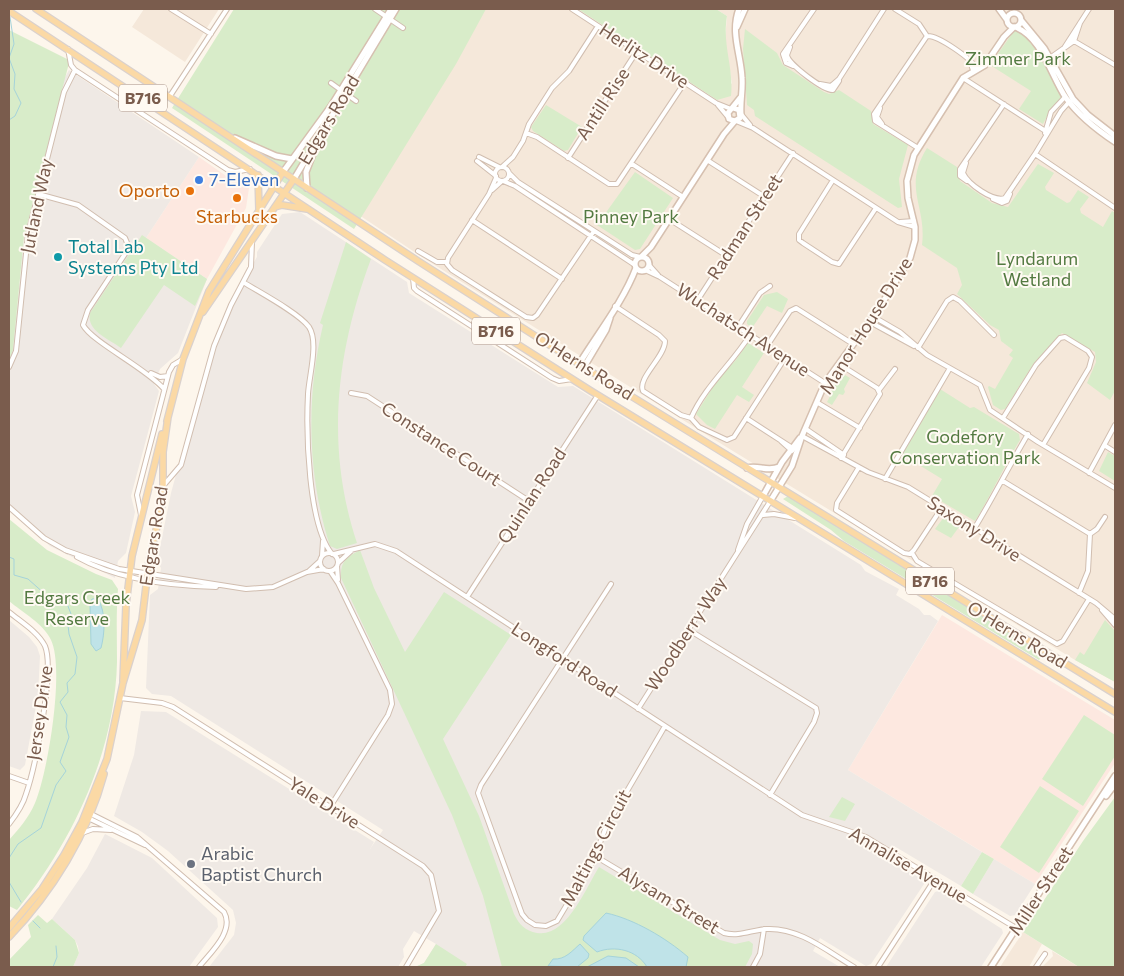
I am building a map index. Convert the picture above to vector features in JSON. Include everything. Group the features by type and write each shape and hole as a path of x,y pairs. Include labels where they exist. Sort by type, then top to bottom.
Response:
{"main road":[{"name":"O'Herns Road","path":"36,9 307,188 581,365 1115,694"},
{"name":"O'Herns Road","path":"9,11 413,278 572,379 1115,712"},
{"name":"Edgars Road","path":"123,683 130,570 141,515 183,359 213,282 283,172"},
{"path":"258,175 259,210"},
{"name":"Edgars Road","path":"194,329 215,292 252,242 294,179"},
{"path":"275,207 282,205 310,209"},
{"name":"Edgars Road","path":"11,926 44,894 81,834 107,759 123,683 141,627 147,576 163,500 163,452 168,417"},
{"name":"Edgars Road","path":"9,937 11,926 54,871 87,815"}],"street":[{"path":"171,9 211,34"},
{"path":"170,96 227,9"},
{"path":"374,9 403,28"},
{"name":"Edgars Road","path":"388,18 391,9"},
{"name":"Edgars Road","path":"294,179 343,92 388,18 396,9"},
{"name":"Herlitz Drive","path":"572,9 716,103 732,108"},
{"path":"639,269 640,257 651,247 724,134 741,114 742,77 736,48 739,9"},
{"path":"736,30 745,9"},
{"path":"814,9 790,47 787,58 795,67 820,84 831,86 839,79 884,9"},
{"path":"895,9 919,24 927,36 935,37 968,58 975,69"},
{"path":"1000,9 1014,12 1037,38 1050,58 1067,95"},
{"path":"1000,9 1014,27 1025,32 1040,50 1071,101 1095,128 1115,142"},
{"path":"1021,19 1022,9"},
{"path":"1050,58 1074,39 1080,23 1089,9"},
{"name":"Manor House Drive","path":"1004,37 1008,20 1014,12"},
{"name":"Manor House Drive","path":"763,496 779,467 793,450 806,429 818,404 825,383 874,317 910,258 915,240 907,181 910,164 918,148 964,77 986,63 1004,37 1021,19"},
{"path":"489,194 508,177 513,157 529,124 552,88 568,71 598,26"},
{"path":"918,148 875,121 874,114 880,108 927,36"},
{"path":"1074,39 1115,66"},
{"path":"68,49 71,65 75,70 228,170 235,172 250,169"},
{"name":"Antill Rise","path":"568,158 637,51"},
{"name":"Jutland Way","path":"9,366 16,351 28,234 64,92 75,70"},
{"path":"964,77 1046,132"},
{"path":"526,133 612,185 619,182 632,164 684,82"},
{"path":"331,83 356,101"},
{"name":"Edgars Road","path":"283,172 343,92"},
{"path":"1004,104 966,163 960,169 959,174 962,179 970,182 1002,203 1007,201 1045,138 1051,112 1067,95"},
{"path":"724,134 728,111 740,97"},
{"path":"1046,132 1061,111 1071,101"},
{"path":"1071,101 1115,136"},
{"name":"Herlitz Drive","path":"716,103 728,117"},
{"path":"732,108 739,110 753,128"},
{"path":"728,117 753,128 898,222 914,224"},
{"path":"230,136 276,156 292,159"},
{"path":"307,188 306,172 319,136"},
{"name":"Radman Street","path":"697,301 793,154"},
{"path":"1035,154 1115,208"},
{"path":"447,262 489,194 496,177 496,172 513,157"},
{"path":"502,181 478,159 502,167 509,173"},
{"path":"707,160 765,197"},
{"path":"632,164 683,197"},
{"name":"Wuchatsch Avenue","path":"509,173 518,182 592,233 639,269 660,277 825,383"},
{"path":"833,180 799,234 799,240 804,244 832,262 839,264 876,208"},
{"name":"Wuchatsch Avenue","path":"502,181 515,186 592,233 632,255 640,257"},
{"path":"38,194 78,205 126,238 128,245 125,254 88,310 83,325 91,334 147,371 160,377 168,376"},
{"path":"669,219 727,256"},
{"path":"472,220 562,279"},
{"path":"447,262 452,270 528,318 537,315 592,233"},
{"path":"163,486 181,465 214,346 252,264 252,242"},
{"path":"581,365 631,281 639,269 648,263 651,247"},
{"path":"418,250 437,262 447,262"},
{"path":"640,257 648,263"},
{"name":"Wuchatsch Avenue","path":"648,263 660,277"},
{"name":"O'Herns Road","path":"413,278 414,288 417,291 552,378 559,381 572,379"},
{"path":"243,282 301,320 312,333 314,346 308,395 308,441 312,485 323,539 321,558 324,569"},
{"path":"738,327 760,293 770,286"},
{"path":"918,348 947,301 953,298 960,301 994,335"},
{"path":"615,306 665,341 664,349 641,387 645,393 682,416 691,418 699,427 728,440 734,437 785,358"},
{"path":"767,346 790,311 796,308 853,344"},
{"path":"874,317 900,332 918,348"},
{"path":"870,322 980,385 988,408 1043,445 1114,487"},
{"path":"691,418 718,375 736,357 750,335"},
{"path":"1003,418 1036,365 1060,338 1065,337 1088,351 1092,357 1089,368 1043,445"},
{"path":"141,515 137,495 164,389 173,365 183,359"},
{"path":"840,364 879,390"},
{"path":"886,478 950,368"},
{"path":"843,456 879,397 879,390 895,369"},
{"path":"147,371 164,389"},
{"name":"Constance Court","path":"351,393 367,396 529,501"},
{"name":"Quinlan Road","path":"467,597 598,395"},
{"path":"818,404 860,428"},
{"path":"746,418 793,450"},
{"path":"1089,473 1115,426"},
{"name":"Saxony Drive","path":"806,429 859,467 908,487 1079,593 1115,619"},
{"path":"974,529 1028,434"},
{"name":"Saxony Drive","path":"802,436 843,456"},
{"path":"1104,445 1115,452"},
{"name":"Manor House Drive","path":"771,500 787,476 793,450"},
{"path":"746,468 753,467 769,470 779,467"},
{"path":"859,467 837,503 836,510 902,552 912,553"},
{"path":"787,476 787,493"},
{"path":"1003,481 1090,534"},
{"name":"Woodberry Way","path":"735,559 747,524 763,496"},
{"name":"Woodberry Way","path":"638,709 771,500"},
{"path":"9,507 44,538 102,570 129,577 147,576 228,587 259,589 273,587 307,572 324,569 330,571 338,583 390,690 392,700 388,715 330,807"},
{"path":"912,553 941,508"},
{"path":"762,515 788,515 817,529"},
{"path":"1090,534 1097,529 1105,517"},
{"path":"1079,593 1087,576 1090,534"},
{"path":"323,539 338,564 338,583"},
{"name":"Longford Road","path":"321,558 375,544 389,548 770,795"},
{"path":"65,550 105,565 147,576"},
{"name":"Longford Road","path":"330,571 351,551"},
{"path":"912,553 917,561 1057,644 1062,643 1088,599"},
{"path":"307,572 321,558"},
{"path":"563,660 611,584"},
{"name":"Saxony Drive","path":"1096,604 1115,625"},
{"name":"Jersey Drive","path":"9,612 39,638 47,653 46,696 29,783 21,807 9,824"},
{"path":"689,630 816,708 818,713 814,722 770,795"},
{"name":"Maltings Circuit","path":"563,660 478,793 503,855 522,914 526,920 535,925 546,926 557,921 595,856 606,826 664,726"},
{"path":"1099,684 1115,690"},
{"name":"Yale Drive","path":"120,698 168,705 423,866 431,875 440,910 406,967"},
{"path":"9,776 29,783"},
{"name":"Miller Street","path":"991,967 1115,776"},
{"name":"Miller Street","path":"1091,814 1115,784"},
{"name":"Annalise Avenue","path":"770,795 802,815 866,837 1016,928"},
{"path":"87,815 153,849"},
{"path":"87,815 125,829 153,849 226,916 225,931 199,967"},
{"path":"81,834 93,829 116,831"},
{"name":"Alysam Street","path":"595,856 724,933 734,935 764,929 782,929 801,935 854,967"},
{"path":"878,967 935,879"},
{"path":"753,967 760,954 764,929"},
{"path":"1036,967 1045,954"}],"shaded area":[{"path":"144,9 219,9 185,62 132,27"},
{"path":"268,9 578,9 717,100 732,83 725,41 727,16 716,9 1115,9 1115,682 1075,660 715,440 417,254 419,251 416,253 230,129"},
{"path":"69,70 199,157 146,238 207,279 178,353 160,369 154,384 159,391 131,496 135,512 126,553 118,561 115,578 50,546 9,511 9,360 13,350 24,237 64,79"},
{"path":"199,157 229,178 242,179 249,188 246,208 207,279 146,238"},
{"path":"300,212 407,282 409,293 558,387 573,386 861,565 865,571 899,589 896,595 919,609 924,615 930,615 938,621 848,770 982,852 961,886 894,846 887,858 923,880 924,884 871,964 866,966 820,938 813,951 840,967 415,967 424,963 436,944 414,931 403,949 404,957 398,967 209,967 234,935 236,923 233,910 168,851 142,832 114,816 134,755 141,711 166,712 374,842 370,849 383,830 171,696 152,694 146,688 150,595 158,589 161,568 157,562 171,493 211,348 229,303 257,257 257,252 282,214"},
{"path":"942,615 1115,720 1115,763 1035,884 848,770"},
{"path":"9,620 29,637 37,647 40,656 38,695 25,765 20,770 9,766"},
{"path":"105,834 152,858 217,918 218,927 189,967 73,967 79,953 78,946 75,940 52,919 87,868"},
{"path":"994,859 1035,884 1015,915 1010,916 973,894"},
{"path":"941,890 1002,929 1003,933 981,967 886,967 935,892"},
{"path":"1023,932 1042,944 1029,967 1000,967"},
{"path":"1052,951 1079,967 1042,967 1053,956"}],"green space":[{"path":"234,9 486,9 456,64 354,229 172,108"},
{"path":"578,9 716,9 727,16 726,37 731,75 731,96 717,100"},
{"path":"745,29 777,53 783,65 824,92 829,94 839,90 871,111 873,124 908,145 899,179 902,207 898,208 755,116 754,110 747,105 743,49"},
{"path":"9,30 69,60 69,63 24,237 13,350 9,360"},
{"name":"Zimmer Park","path":"1014,31 1021,33 1034,48 1063,96 1051,109 1043,124 1019,109 1031,91 990,65"},
{"path":"546,105 582,127 568,150 564,151 533,131 531,127"},
{"name":"Lyndarum Wetland","path":"927,148 957,167 960,181 992,203 1008,207 1038,164 1054,173 1045,187 1046,190 1067,203 1070,202 1078,190 1089,197 1080,209 1081,213 1103,227 1112,211 1115,213 1115,391 1110,400 1087,383 1096,362 1095,352 1062,333 1034,363 1005,409 1001,410 993,405 988,387 995,389 1013,358 1009,355 1013,350 1001,341 999,330 990,325 957,294 962,285 957,268 922,245 923,231 917,197 916,175"},
{"name":"Pinney Park","path":"635,172 673,198 640,249 635,250 597,225"},
{"path":"142,235 207,279 195,306 164,285 121,348 95,330 91,325 90,313"},
{"path":"346,242 371,259 350,329 343,364 339,400 338,435 341,471 347,507 357,543 337,549 330,546 317,492 313,464 312,408 317,352 323,325 320,323"},
{"path":"777,292 788,299 782,313 767,306 752,328 747,324 747,321 764,295"},
{"path":"748,343 764,353 742,387 754,395 749,402 737,395 715,429 707,425 696,414 719,377 735,361"},
{"path":"845,375 850,378 844,389 845,392 843,395 839,394 832,405 827,402 834,384"},
{"name":"Godefory Conservation Park","path":"940,389 970,408 974,407 1019,434 1020,440 975,521 932,496 942,479 901,454"},
{"path":"1108,452 1115,456 1115,481 1099,471"},
{"path":"788,496 1018,636 1044,654 1039,660 844,541 831,530 783,499"},
{"path":"944,517 959,527 951,538 935,529"},
{"name":"Edgars Creek Reserve","path":"9,519 47,550 112,580 118,589 117,662 114,696 99,762 73,825 56,855 17,910 9,906 9,840 30,813 40,788 53,721 56,673 55,654 48,634 9,601"},
{"path":"360,550 374,588 405,652 444,592 511,635 443,739 479,816 514,914 520,924 529,931 537,933 557,928 574,910 599,867 720,940 735,944 749,941 753,944 752,954 745,967 502,967 483,896 452,815 341,578 345,561"},
{"path":"1105,620 1115,631 1115,682 1075,660 1080,652 1084,655"},
{"path":"1084,715 1115,735 1115,756 1083,806 1042,779"},
{"path":"1040,786 1079,811 1039,873 1000,847"},
{"path":"842,797 855,804 845,821 829,817"},
{"path":"1115,797 1115,967 1079,967 1023,932 1083,841"},
{"path":"982,852 994,859 973,894 961,886"},
{"path":"38,915 47,923 52,919 75,940 79,953 73,967 9,967 9,960 31,937 28,925"},
{"path":"436,944 467,964 465,967 415,967 424,963"}],"water":[{"path":"92,599 98,599 104,616 101,648 96,651 91,644 90,604"},
{"path":"606,913 628,920 670,943 688,957 686,967 647,967 638,956 632,953 618,949 597,952 583,940 584,936"},
{"path":"580,944 589,954 588,958 577,967 548,966 553,959 565,957"},
{"path":"608,956 626,958 639,967 587,967"}],"waterway":[{"path":"9,120 15,116 21,103 14,89 15,74 9,58 14,44 10,17"},
{"path":"9,557 14,559 14,575 28,579 46,595 66,601 71,614 68,625 69,634 77,657 75,674 67,683 68,692 60,702 67,715 66,727 69,737 60,762 66,771 56,785 41,828 18,844 9,858"},
{"path":"9,882 21,902"},
{"path":"33,921 40,928"},
{"path":"53,967 57,957 56,946"}],"place":[{"name":"7-Eleven","path":"199,180"},
{"name":"Oporto","path":"190,191"},
{"name":"Starbucks","path":"237,198"},
{"name":"Total Lab Systems Pty Ltd","path":"58,257"},
{"name":"Arabic Baptist Church","path":"191,864"}]}
